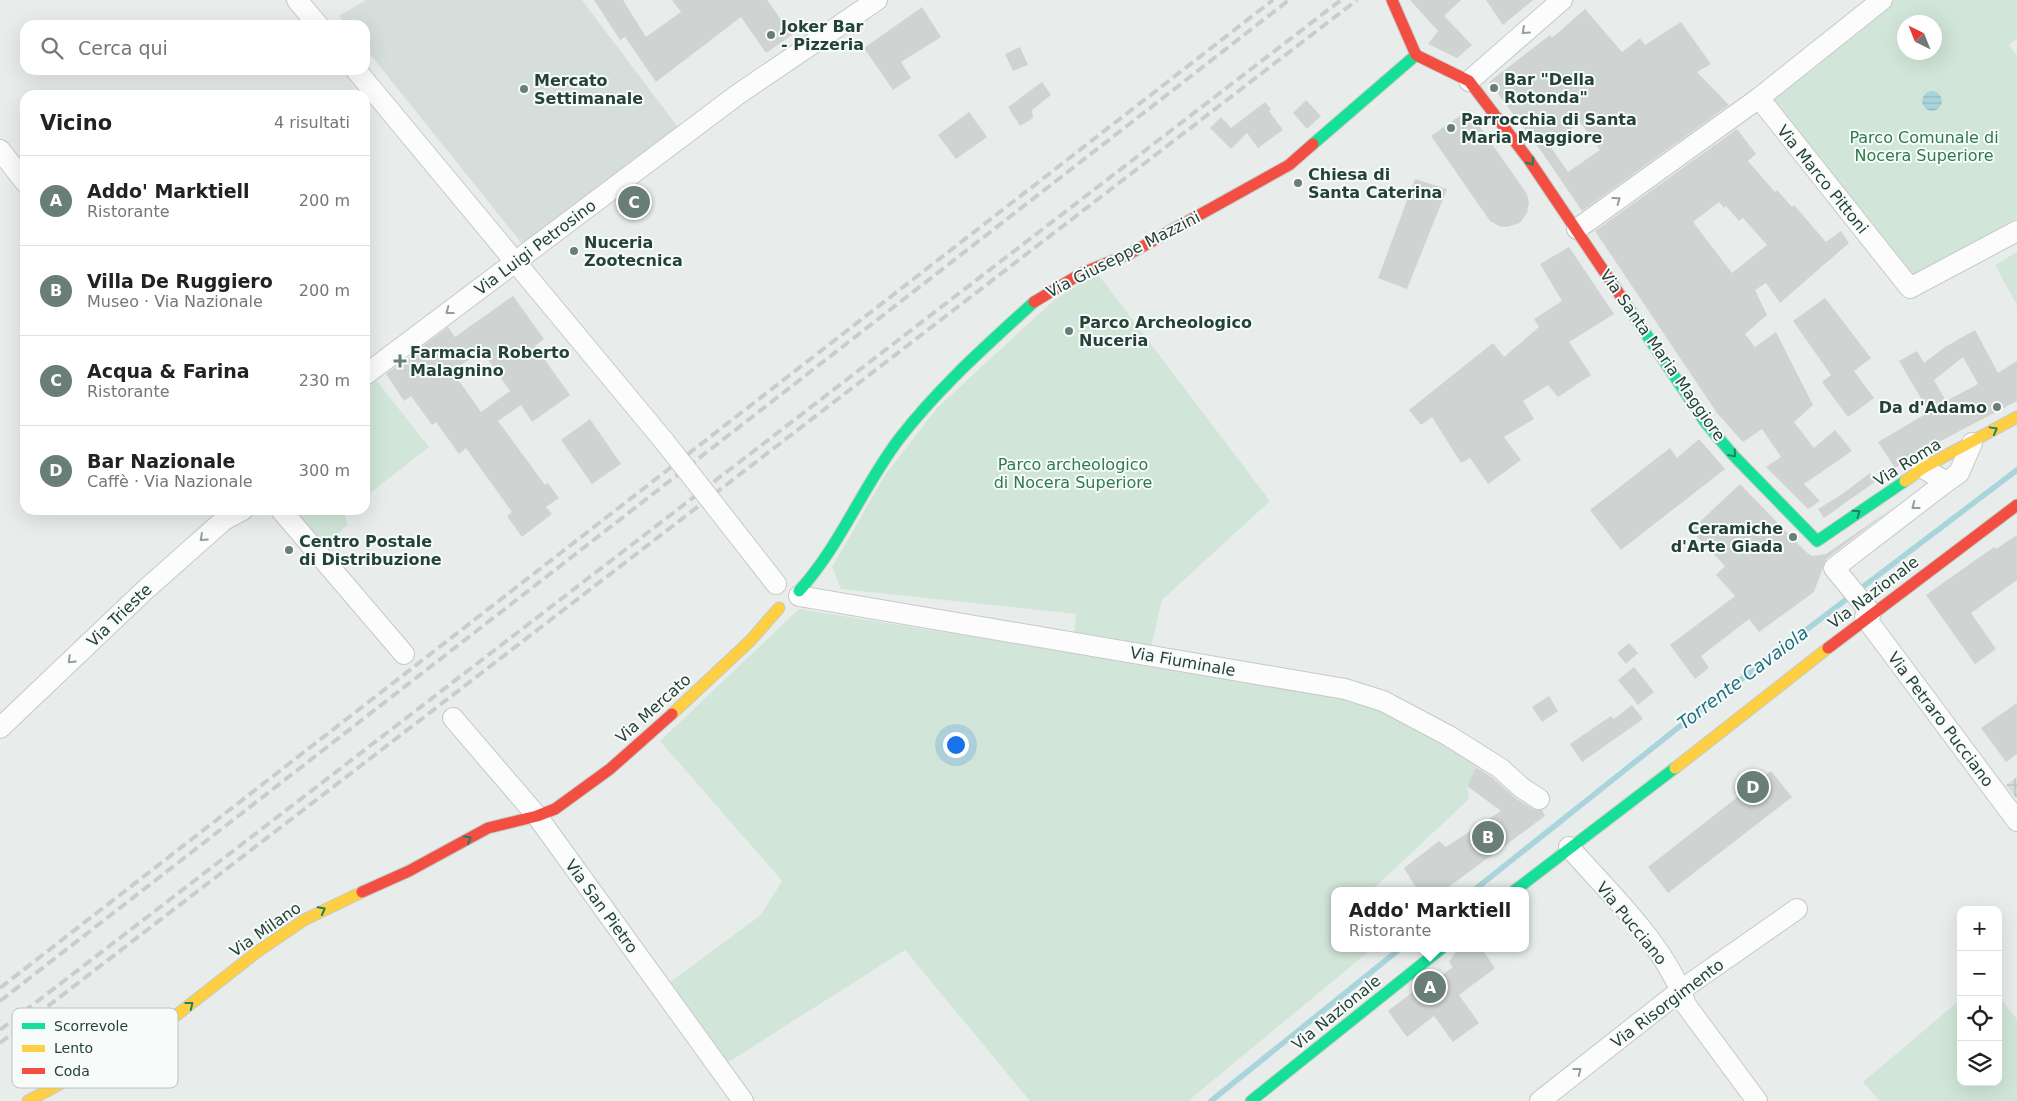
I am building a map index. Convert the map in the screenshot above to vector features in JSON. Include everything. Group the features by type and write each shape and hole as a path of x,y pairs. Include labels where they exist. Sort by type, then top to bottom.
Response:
{"street":[{"path":"297,0 314,20"},
{"name":"Via Luigi Petrosino","path":"370,371 737,95 877,0"},
{"path":"1392,0 1416,55"},
{"path":"1470,81 1562,0"},
{"path":"1577,229 1759,98 1882,0"},
{"name":"Via Santa Maria Maggiore","path":"1416,55 1470,81 1530,160 1706,422 1734,456 1817,541"},
{"name":"Via Giuseppe Mazzini","path":"799,594 819,569 898,440 954,376 1041,296 1082,273 1129,254 1289,165 1416,55"},
{"path":"360,75 664,441 776,584"},
{"name":"Via Marco Pittoni","path":"1759,98 1910,288 2017,231"},
{"path":"0,150 20,176"},
{"name":"Via Roma","path":"1817,541 1923,468 2017,417"},
{"path":"1923,468 1946,482 1959,472 1972,443"},
{"name":"Via Petraro Pucciano","path":"1946,482 1834,568 1844,579 2017,821"},
{"name":"Via Nazionale","path":"1519,887 1570,846 1714,738 1867,612 2017,505"},
{"name":"Via Trieste","path":"0,728 144,590 224,520 233,515"},
{"path":"285,515 404,654"},
{"path":"789,581 799,594 792,608 778,608 771,597 776,584 789,581"},
{"name":"Via Fiuminale","path":"799,594 1345,689 1384,701 1449,736 1500,768 1522,788 1539,799"},
{"name":"Via Mercato","path":"537,816 555,809 632,750 750,641 778,608"},
{"name":"Via San Pietro","path":"453,718 537,816 743,1101"},
{"name":"Via Milano","path":"178,1014 257,952 304,920 330,906 409,871 488,828 537,816"},
{"name":"Via Pucciano","path":"1570,846 1658,950 1681,990 1686,1005 1757,1101"},
{"name":"Via Risorgimento","path":"1540,1101 1681,990 1797,909"},
{"name":"Via Nazionale","path":"1251,1101 1437,952"},
{"name":"Via Milano","path":"28,1101 52,1088"}],"shaded area":[{"name":"Mercato Settimanale","path":"366,0 582,0 680,130 523,245 370,54 370,20 342,20 339,16"},
{"path":"2017,777 2017,799 2006,785"}],"green space":[{"name":"Parco Comunale di Nocera Superiore","path":"1889,0 2017,0 2017,38 2009,45 2017,55 2017,218 1909,278 1769,101"},
{"path":"2017,252 2017,305 1995,265"},
{"name":"Parco archeologico di Nocera Superiore","path":"1097,273 1270,501 1162,600 1151,647 1074,635 1076,614 841,589 832,567 885,475 938,407 1053,301"},
{"path":"372,375 429,447 370,493 370,376"},
{"path":"291,515 345,515 347,525 323,546"},
{"path":"799,609 1354,698 1479,761 1467,786 1469,799 1375,887 1331,887 1331,952 1368,952 1188,1101 1030,1101 905,950 719,1068 666,985 761,915 782,881 660,741"},
{"path":"2002,1001 2017,1019 2017,1101 1880,1101 1863,1082 1957,1002 1957,1086 2002,1086"}],"water":[{"path":"1932,91 1939,94 1942,101 1939,108 1932,111 1925,108 1922,101 1925,94"}],"building":[{"path":"594,0 623,0 646,37 681,12 672,0 767,0 792,35 766,53 741,17 656,82 625,37 620,40"},
{"path":"1410,0 1461,0 1444,16 1472,45 1457,58 1428,44 1438,31"},
{"path":"1486,0 1533,0 1503,25"},
{"path":"922,7 941,37 901,62 911,78 893,90 864,48"},
{"path":"1585,9 1622,52 1640,38 1645,45 1681,22 1711,64 1697,72 1729,105 1582,211 1541,151 1489,82 1550,35 1552,38","holes":["1580,122 1600,150 1568,172 1550,146"]},
{"path":"1020,47 1028,65 1013,71 1005,54"},
{"path":"1042,82 1051,95 1032,110 1033,118 1020,126 1008,107"},
{"path":"1306,100 1321,116 1307,129 1293,113"},
{"path":"1265,102 1271,109 1269,111 1283,130 1258,148 1247,133 1231,149 1210,128 1221,117 1231,128"},
{"path":"1468,110 1527,194 1529,203 1527,213 1520,223 1507,227 1499,226 1490,221 1431,136"},
{"path":"969,112 987,137 956,159 938,135"},
{"path":"1737,129 1756,154 1748,161 1775,192 1777,190 1792,207 1794,205 1826,242 1841,231 1849,243 1780,303 1766,283 1755,290 1767,315 1745,334 1755,347 1776,332 1813,405 1794,422 1814,448 1835,430 1852,451 1804,484 1820,501 1808,509 1766,467 1781,457 1762,429 1743,442 1717,413 1595,231","holes":["1719,202 1724,208 1726,206 1739,221 1743,218 1767,245 1732,273 1693,222"]},
{"path":"1415,179 1447,189 1407,289 1378,278"},
{"path":"1569,247 1614,314 1569,342 1591,375 1558,397 1548,385 1523,401 1534,419 1504,437 1521,460 1488,484 1470,458 1461,463 1432,417 1421,425 1409,410 1493,343 1504,357 1539,327 1534,319 1562,301 1540,264"},
{"path":"513,296 544,339 535,346 570,395 532,422 521,405 498,421 545,485 548,483 559,498 546,507 552,514 522,537 507,516 512,512 466,448 459,454 436,422 432,425 411,396 404,401 386,374 448,327 455,337","holes":["482,351 510,391 481,412 452,371"]},
{"path":"1825,298 1871,358 1854,371 1874,398 1848,417 1822,382 1831,375 1793,321"},
{"path":"1975,330 1998,373 2017,361 2017,401 1916,454 1895,468 1878,442 1929,412 1899,361 1917,351 1924,363 1945,347","holes":["1963,357 1978,384 1946,401 1934,380"]},
{"path":"590,419 621,464 592,484 561,440"},
{"path":"1699,439 1725,469 1621,550 1590,510 1670,448 1677,458"},
{"path":"1870,473 1876,481 1824,518 1818,509 1841,495"},
{"path":"1740,484 1812,556 1826,554 1894,507 1826,559 1814,592 1759,632 1749,619 1701,656 1709,668 1695,679 1670,645 1735,596 1716,575 1725,566 1691,530"},
{"path":"2017,535 2017,580 1971,613 1996,649 1975,664 1926,595 1994,547 1996,549"},
{"path":"1629,643 1638,653 1626,664 1617,653"},
{"path":"1634,667 1654,692 1638,705 1618,680"},
{"path":"1549,696 1558,711 1542,722 1532,707"},
{"path":"2017,703 2017,754 2006,762 1981,728"},
{"path":"1632,705 1643,719 1582,762 1570,744 1611,716 1614,719"},
{"path":"1476,767 1493,778 1515,798 1533,809 1542,810 1545,816 1448,887 1416,887 1404,868 1439,841 1446,847 1501,811 1467,786"},
{"path":"1771,771 1792,797 1668,893 1648,867"},
{"path":"1456,952 1484,952 1495,968 1459,995 1479,1023 1453,1042 1434,1016 1407,1037 1388,1011 1415,990 1418,993 1453,967 1449,962"}],"waterway":[{"name":"Torrente Cavaiola","path":"1478,887 1694,715 2017,470"},
{"name":"Torrente Cavaiola","path":"1211,1101 1396,952"}],"railway":[{"path":"0,988 1273,0"},
{"path":"0,1001 1289,0"},
{"path":"29,1008 1341,0"},
{"path":"46,1008 1357,0"},
{"path":"0,1030 12,1021"},
{"path":"0,1043 12,1034"}],"traffic: fast":[{"path":"1313,144 1416,55"},
{"path":"1622,298 1705,422 1734,456 1817,541 1905,481"},
{"path":"799,591 827,555 886,458 914,420 964,367 1034,302"},
{"path":"1519,887 1675,768"},
{"path":"1251,1101 1437,952"}],"traffic: slow":[{"path":"1905,481 1923,468 2017,417"},
{"path":"672,714 750,641 779,608"},
{"path":"1675,768 1828,648"},
{"path":"178,1014 257,952 304,920 362,892"},
{"path":"28,1101 52,1088"}],"traffic: jam":[{"path":"1392,0 1416,55 1469,81 1529,160 1622,298"},
{"path":"1034,302 1082,273 1129,254 1289,165 1313,144"},
{"path":"1828,648 2017,505"},
{"path":"362,892 409,871 488,828 537,816 555,809 610,769 672,714"}],"place":[{"name":"Joker Bar - Pizzeria","path":"771,35"},
{"name":"Bar \"Della Rotonda\"","path":"1494,88"},
{"name":"Mercato Settimanale","path":"524,89"},
{"name":"Parrocchia di Santa Maria Maggiore","path":"1451,128"},
{"name":"Chiesa di Santa Caterina","path":"1298,183"},
{"name":"Acqua & Farina","path":"634,202"},
{"name":"Nuceria Zootecnica","path":"574,251"},
{"name":"Parco Archeologico Nuceria","path":"1069,331"},
{"name":"Farmacia Roberto Malagnino","path":"400,361"},
{"name":"Da d'Adamo","path":"1997,407"},
{"name":"Ceramiche d'Arte Giada","path":"1793,537"},
{"name":"Centro Postale di Distribuzione","path":"289,550"},
{"name":"Bar Nazionale","path":"1753,787"},
{"name":"Villa De Ruggiero","path":"1488,837"},
{"name":"Addo' Marktiell","path":"1430,987"}]}
